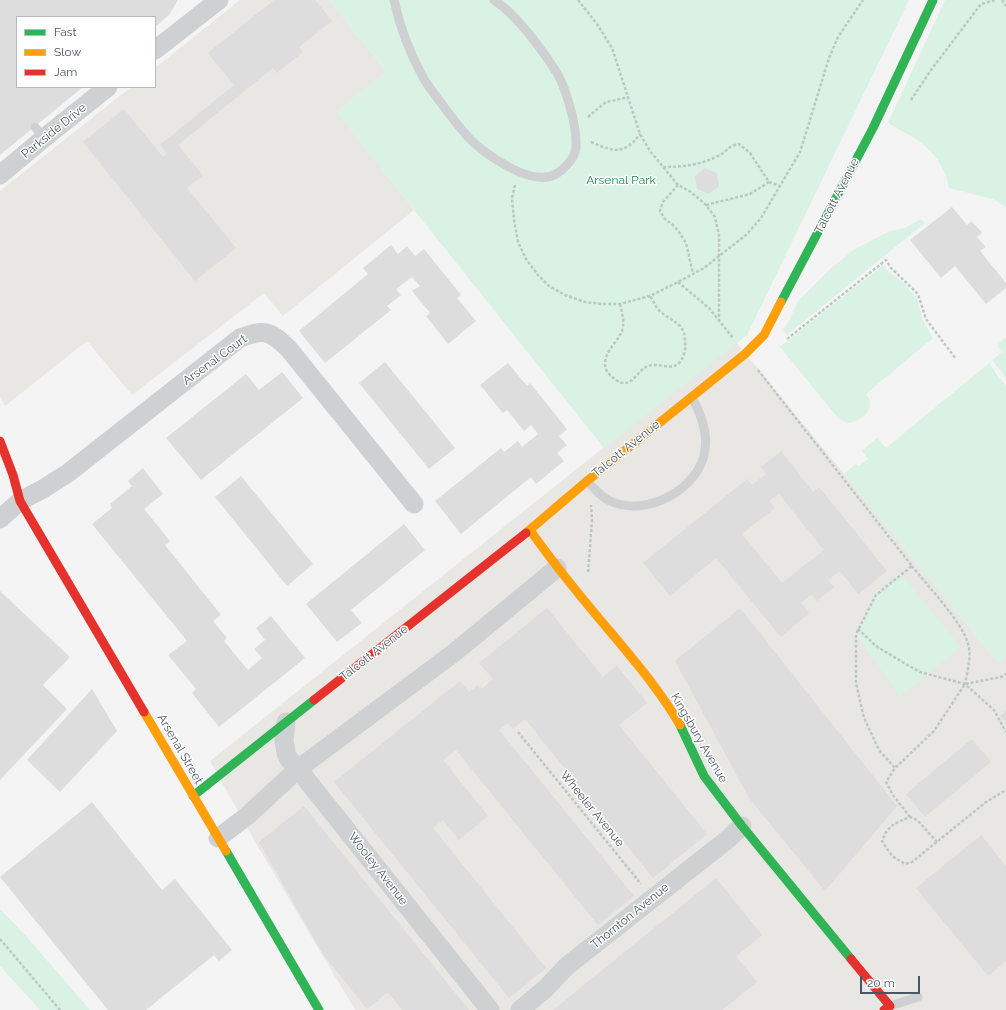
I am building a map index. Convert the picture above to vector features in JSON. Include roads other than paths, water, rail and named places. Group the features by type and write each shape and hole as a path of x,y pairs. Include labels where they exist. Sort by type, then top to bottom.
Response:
{"street":[{"path":"156,49 218,0"},
{"name":"Talcott Avenue","path":"193,796 530,530 587,481 745,354 764,335 777,313 873,128 933,0"},
{"name":"Parkside Drive","path":"0,175 39,132 106,88"},
{"name":"Arsenal Court","path":"20,501 43,489 68,473 240,338 257,332 274,335 288,348 414,504"},
{"name":"Arsenal Street","path":"0,441 20,501 319,1010"},
{"path":"0,519 20,501 2,495"},
{"name":"Kingsbury Avenue","path":"530,530 557,568 650,680 673,713 687,738 704,776 887,1008"},
{"path":"218,838 247,816 298,769 455,652 557,568"},
{"name":"Wooley Avenue","path":"286,722 284,740 288,758 490,1010"},
{"name":"Thornton Avenue","path":"520,1010 545,989 567,966 728,839 742,826"}],"lane":[{"path":"394,0 398,21 410,51 425,81 469,138 494,157 518,172 539,178 555,175 566,166 575,153 577,136 558,75 535,42 508,10 494,0"},
{"path":"587,481 610,501 626,506 645,506 664,500 681,488 692,478 700,466 705,450 705,433 701,416 692,397"},
{"path":"887,1008 918,997"}],"park label":[{"name":"Arsenal Park","path":"621,180"}]}
